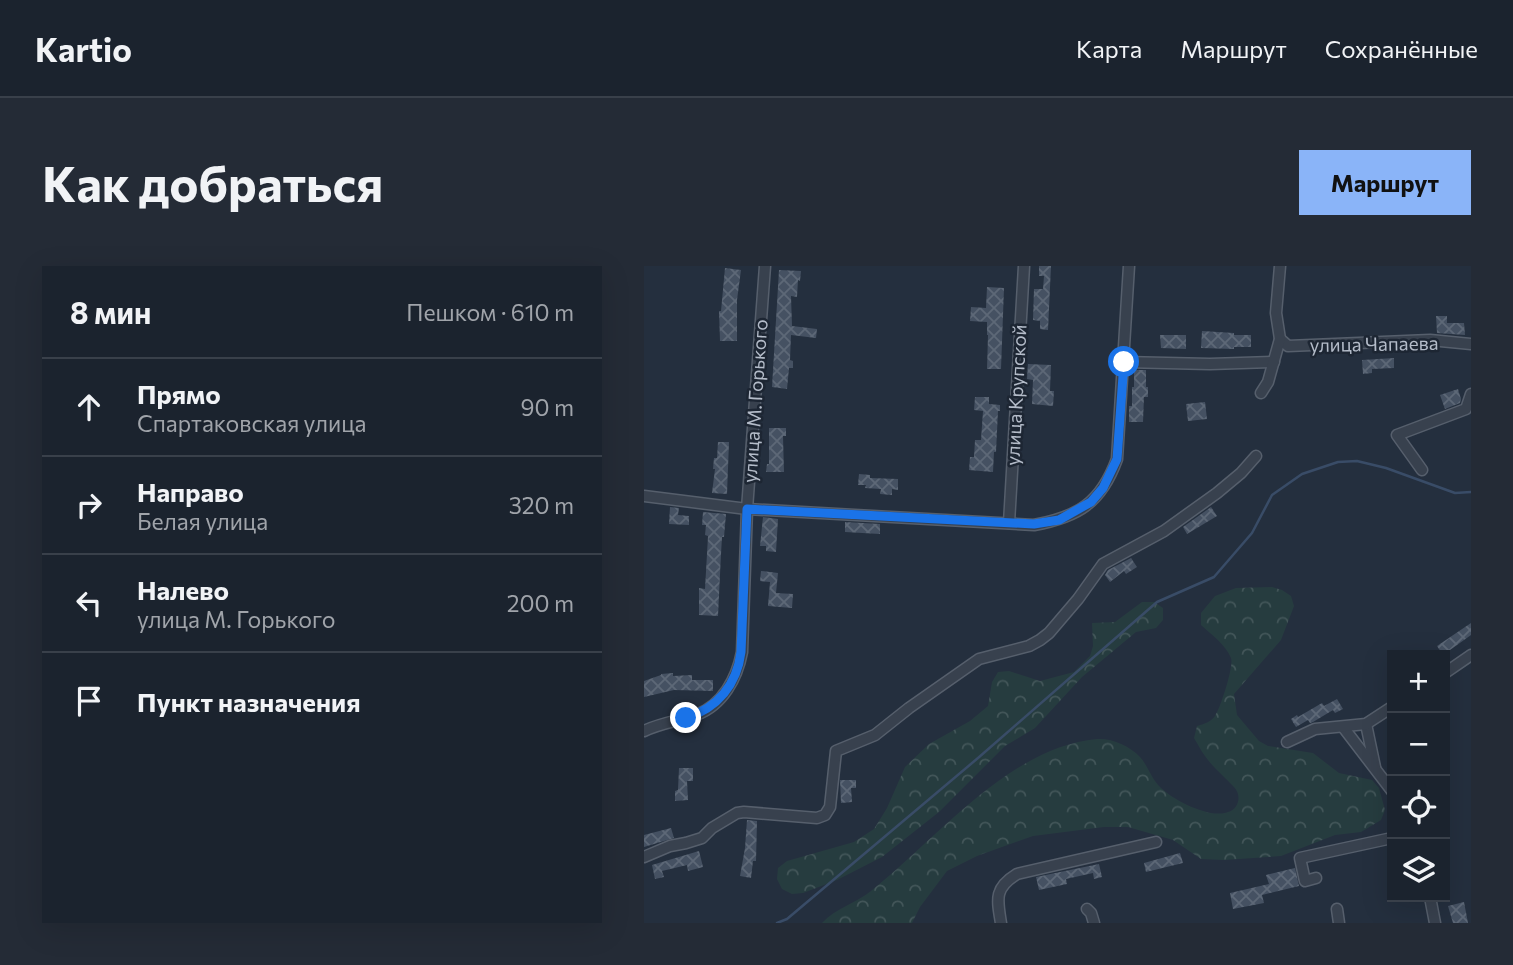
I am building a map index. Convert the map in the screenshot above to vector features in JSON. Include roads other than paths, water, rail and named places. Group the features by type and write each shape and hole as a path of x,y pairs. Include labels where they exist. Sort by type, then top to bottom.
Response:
{"street":[{"name":"улица М. Горького","path":"644,731 698,714 710,707 730,686 740,664 747,509 765,266"},
{"name":"улица Крупской","path":"1009,523 1024,266"},
{"path":"644,496 747,509 1034,524 1059,520 1091,502 1103,488 1117,459 1129,266"},
{"path":"1261,393 1268,382 1280,339 1276,313 1280,266"},
{"name":"улица Чапаева","path":"1280,339 1288,346 1430,340 1471,344"},
{"path":"1124,362 1273,362"},
{"path":"1422,470 1397,435 1466,409 1471,394"},
{"path":"644,857 670,846 702,838 712,828 737,813 817,818 825,815 830,807 836,751 875,735 979,659 1029,646 1040,640 1078,599 1103,564 1164,531 1217,493 1256,456"},
{"path":"1450,670 1471,655"},
{"path":"1287,742 1315,729 1366,724 1387,710"},
{"path":"1366,724 1376,771"},
{"path":"1343,727 1387,785"},
{"path":"1316,878 1305,881 1300,858 1387,839"},
{"path":"1001,923 999,898 1002,886 1017,874 1156,842"},
{"path":"1431,902 1435,923"},
{"path":"1337,908 1339,923"},
{"path":"1087,909 1094,923"}],"waterway":[{"path":"777,923 787,919 978,758 1157,602 1214,577 1252,533 1272,495 1302,474 1338,462 1357,461 1386,468 1455,493 1471,492"}]}
